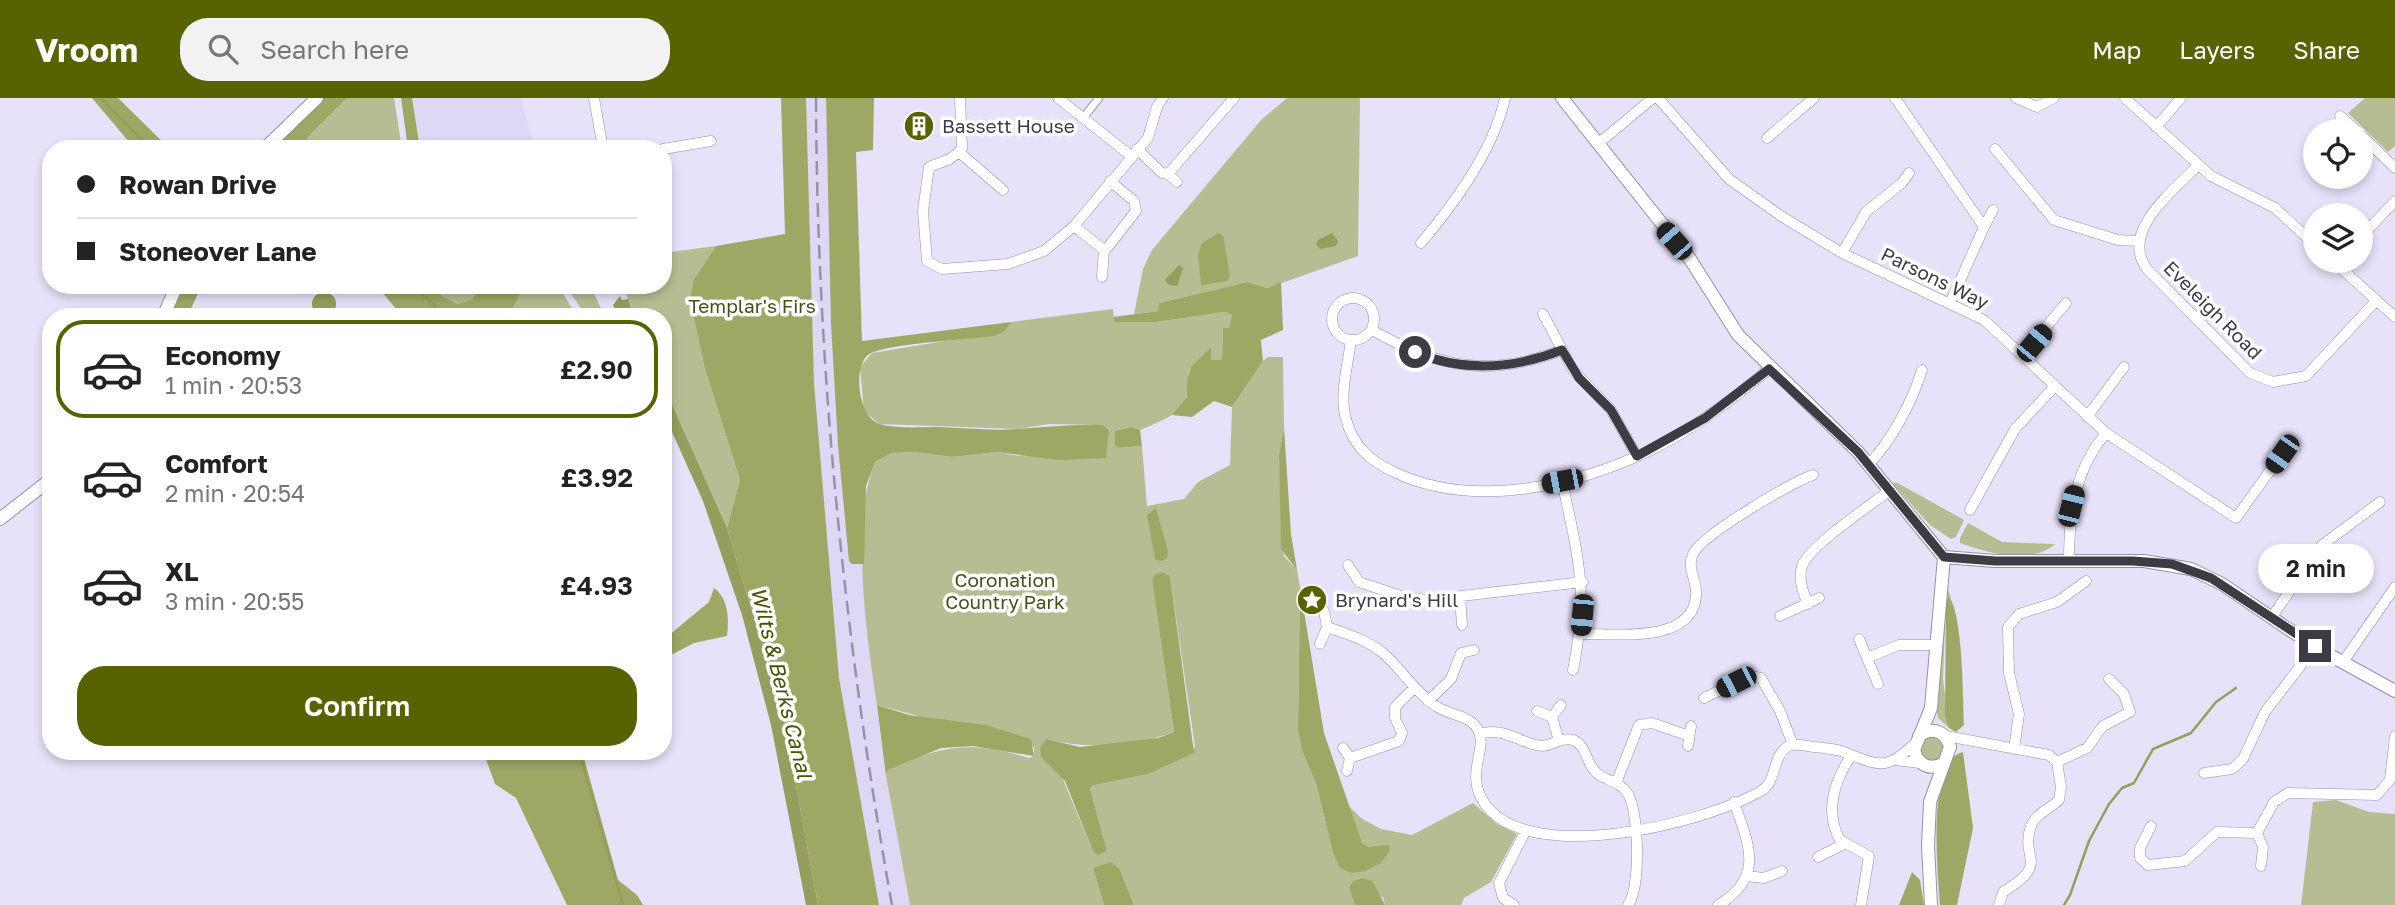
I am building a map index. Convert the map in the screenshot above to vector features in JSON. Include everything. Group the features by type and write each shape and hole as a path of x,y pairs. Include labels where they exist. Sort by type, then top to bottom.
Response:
{"street":[{"path":"273,140 317,98"},
{"path":"594,98 601,140"},
{"path":"960,98 963,145 960,153 932,164 926,176 924,240 927,261 931,266 942,270 1025,260 1044,251 1074,226 1151,134 1157,107 1163,98"},
{"path":"1058,98 1177,182"},
{"path":"1083,118 1099,98"},
{"path":"1168,174 1234,98"},
{"path":"1421,243 1452,206 1471,176 1505,98"},
{"path":"1562,98 1690,259 1729,325 1769,369 1829,422 1868,464 1944,557 1931,708 1916,740 1915,756 1922,764 1932,791"},
{"path":"1599,143 1656,98"},
{"name":"Parsons Way","path":"1656,98 1729,179 1781,216 1842,253 1990,324 2106,433 2236,518 2282,454"},
{"path":"1767,138 1814,98"},
{"path":"1895,98 1984,227"},
{"path":"2016,98 2037,107 2054,98"},
{"path":"2125,98 2217,180 2275,208 2303,234"},
{"path":"2156,127 2181,98"},
{"path":"2340,116 2343,119"},
{"path":"672,148 711,141"},
{"path":"2373,147 2395,168"},
{"path":"1995,149 2054,220 2118,240 2138,241 2144,226 2198,165"},
{"path":"960,153 1003,190"},
{"path":"1842,253 1866,212 1902,183 1909,173"},
{"path":"1102,277 1104,250 1136,211 1134,201 1110,181"},
{"path":"2373,224 2395,201"},
{"path":"1950,303 1993,210"},
{"path":"1074,226 1104,250"},
{"name":"Eveleigh Road","path":"2138,241 2141,259 2147,269 2243,366 2267,381 2286,382 2306,376 2376,301"},
{"path":"2347,273 2395,317"},
{"path":"1344,300 1361,300 1371,307 1374,318 1371,330 1363,338 1352,340 1340,336 1334,326 1335,308 1344,300"},
{"path":"2023,355 2066,303"},
{"path":"1543,314 1579,378 1611,410 1637,456"},
{"path":"1371,330 1427,358 1471,367 1507,366 1562,350"},
{"path":"1352,340 1345,391 1345,416 1357,444 1380,466 1417,481 1460,489 1504,490 1562,481 1637,456 1705,418 1769,369"},
{"path":"2087,417 2124,367"},
{"path":"1868,464 1880,453 1921,391 1922,370"},
{"path":"1970,510 2015,429 2055,386"},
{"path":"2069,561 2069,528 2074,491 2087,460 2106,433"},
{"path":"1581,634 1638,635 1684,621 1692,612 1696,598 1690,564 1700,543 1795,481 1813,474"},
{"path":"1562,481 1583,582 1581,634 1573,670"},
{"path":"0,519 42,486"},
{"path":"1808,604 1801,574 1807,559 1827,538 1890,490"},
{"path":"2271,618 2321,545 2379,502"},
{"path":"1944,557 2144,561 2191,569 2222,584 2315,646 2395,691"},
{"path":"1348,565 1359,582 1393,594 1427,600 1583,582"},
{"path":"2014,749 2019,714 2009,673 2006,636 2008,627 2019,614 2057,602 2086,581"},
{"path":"2343,662 2395,587"},
{"path":"1460,597 1462,625"},
{"path":"1780,616 1819,598"},
{"path":"1320,644 1327,627 1324,611"},
{"path":"1327,627 1374,646 1428,701 1470,721 1480,734 1481,745 1474,772 1479,795 1496,814 1526,830 1561,837 1635,831 1668,825 1734,802 1765,789 1783,751 1793,745 1836,750 1870,764 1895,761 1935,767 1965,742"},
{"path":"1859,639 1878,684"},
{"path":"1867,657 1899,645 1937,645"},
{"path":"2204,773 2232,768 2244,759 2265,712 2315,646"},
{"path":"1428,701 1451,679 1458,649 1474,650"},
{"path":"1704,698 1749,676 1761,678 1780,711 1793,745"},
{"path":"2057,762 2087,748 2099,730 2130,712 2124,694 2109,679"},
{"path":"1350,758 1399,741 1402,733 1395,718 1395,707 1414,688"},
{"path":"1552,717 1561,705"},
{"path":"1931,708 1943,734 1947,758 1932,791 1928,846 1931,905"},
{"path":"1537,712 1552,717"},
{"path":"1552,717 1559,741"},
{"path":"1617,781 1639,725 1652,723 1689,736"},
{"path":"1895,761 1929,730 1965,742 2049,755 2057,762 2062,787 2059,800 2036,818 2030,831 2032,855 2028,872 2019,884 2003,892 1999,905"},
{"path":"1480,734 1497,731 1545,747 1559,741 1571,740 1578,743 1595,772 1617,781 1629,795 1635,831 1636,884 1628,905"},
{"path":"2257,833 2274,802 2284,795 2300,792 2377,795 2388,785 2393,772 2395,736"},
{"path":"1343,748 1350,758 1347,771"},
{"path":"1851,756 1841,773 1830,809 1835,830 1844,844 1863,850 1869,856 1861,905"},
{"path":"1718,905 1736,893 1746,876 1750,851 1734,802"},
{"path":"2151,826 2138,853 2148,865 2185,861 2217,832 2257,833"},
{"path":"1514,905 1503,898 1499,883 1526,830"},
{"path":"2257,833 2263,848 2262,866"},
{"path":"1818,857 1844,844"},
{"path":"1746,876 1764,878 1782,871"}],"shaded area":[{"path":"412,98 521,98 533,140 419,140"},
{"path":"806,98 826,98 831,324 845,526 852,564 864,564 873,675 886,776 910,905 879,905 839,678 814,383"},
{"path":"1332,233 1338,241 1336,246 1320,249 1316,245 1318,240"},
{"path":"1179,265 1183,268 1177,286 1169,285 1165,280"},
{"path":"318,294 330,294 335,299 335,308 313,308 313,299"},
{"path":"620,296 622,300 628,299 631,308 614,308 613,305"},
{"path":"672,404 727,528 783,714 818,905 806,905 771,725 742,615 703,501 672,432"}],"green space":[{"path":"92,98 118,98 161,140 127,140"},
{"path":"322,98 347,98 306,140 281,140"},
{"path":"347,98 394,98 401,140 306,140"},
{"path":"401,98 412,98 419,140 407,140"},
{"name":"Templar's Firs","path":"781,98 806,98 814,383 839,678 879,905 818,905 783,714 727,528 740,480 706,372 690,299 694,279 716,246 785,234"},
{"path":"826,98 874,98 873,150 856,152 862,341 1011,322 1005,331 994,336 908,345 868,355 863,361 859,381 867,413 880,424 901,427 998,430 1103,425 1109,430 1106,458 1058,460 997,452 953,457 914,452 892,453 875,462 866,486 864,564 852,564 849,561 838,445 831,324"},
{"path":"1287,98 1360,98 1358,256 1268,288 1247,282 1159,303 1158,311 1134,314 1143,269 1152,250 1261,120"},
{"path":"2365,98 2395,98 2395,146 2388,152 2373,137 2373,119 2354,119 2348,113"},
{"path":"1219,233 1223,236 1230,276 1227,281 1201,285 1198,255 1202,243"},
{"path":"716,246 694,279 706,372 740,480 727,528 672,404 672,308 631,308 626,294 672,294 672,252"},
{"path":"1247,282 1268,288 1281,282 1283,330 1261,340 1263,361 1232,407 1214,401 1192,417 1172,415 1187,397 1187,378 1192,366 1211,347 1211,360 1222,360 1223,328 1229,328 1232,315 1225,312 1156,322 1114,322 1113,317 1158,311 1159,303"},
{"path":"177,294 198,294 191,308 171,308"},
{"path":"384,294 440,294 458,304 472,299 476,294 520,294 513,308 395,308"},
{"path":"440,294 476,294 472,299 458,304"},
{"path":"520,294 563,294 572,308 513,308"},
{"path":"571,294 594,294 601,308 581,308"},
{"name":"Coronation Country Park","path":"1113,309 1114,321 1156,322 1225,312 1233,315 1229,328 1223,328 1222,360 1211,360 1210,348 1189,373 1188,393 1180,408 1168,417 1140,430 1133,427 1118,448 1142,446 1147,506 1184,499 1198,482 1230,465 1232,407 1263,361 1268,357 1283,357 1284,428 1279,454 1284,556 1297,570 1300,587 1298,731 1302,751 1316,783 1333,853 1369,847 1362,843 1346,803 1361,818 1381,829 1412,835 1473,803 1497,824 1517,834 1491,882 1464,898 1461,905 1385,905 1383,897 1349,888 1355,905 1134,905 1120,870 1093,868 1104,905 910,905 886,776 888,770 941,750 973,747 1029,758 1034,756 1034,747 877,705 865,615 862,548 867,487 875,462 892,453 914,452 953,457 997,452 1020,456 1109,430 1103,425 1049,424 1018,429 879,424 864,411 860,367 872,353 1005,331 1011,322","holes":["1170,576 1195,747 1148,774 1093,784 1090,788 1107,851 1093,851 1046,739 1078,745 1110,745 1143,741 1174,732 1152,580"]},
{"path":"1133,427 1140,430 1142,446 1118,448 1115,445 1115,431"},
{"path":"1284,428 1291,534 1297,570 1281,549 1279,454"},
{"path":"1896,482 1964,520 1956,537 1951,539 1930,525 1893,484"},
{"path":"1156,508 1168,551 1167,558 1161,561 1155,559 1147,515"},
{"path":"1968,523 2002,542 2055,544 2034,554 2022,556 1983,550 1960,543"},
{"path":"1155,574 1170,576 1194,753 1148,774 1093,785 1090,788 1107,851 1098,855 1093,851 1065,781 1041,757 1040,748 1046,739 1080,747 1158,738 1174,732 1152,580"},
{"path":"1946,584 1951,598 1946,600 1943,679 1949,728 1938,718 1936,709"},
{"path":"1300,587 1324,733 1362,843 1369,847 1389,845 1390,851 1381,863 1365,871 1351,873 1340,868 1333,853 1316,783 1302,751 1298,731"},
{"path":"714,588 725,604 728,617 727,636 694,643 672,654 672,633 709,602"},
{"path":"1949,597 1954,606 1960,638 1963,678 1964,725 1956,732 1949,728 1945,716 1946,600"},
{"path":"877,705 909,715 985,725 1031,739 1034,756 973,746 941,748 888,770 886,776"},
{"path":"1932,737 1940,741 1944,749 1940,757 1932,761 1924,757 1920,749 1924,741"},
{"path":"1963,752 1973,828 1957,905 1940,905 1937,845 1939,796 1951,760"},
{"path":"486,760 585,760 618,880 637,895 643,905 567,905 516,798 495,784"},
{"path":"2336,800 2369,812 2395,814 2395,905 2301,905 2313,802"},
{"path":"1111,862 1120,870 1134,905 1104,905 1093,868"},
{"path":"1912,872 1920,880 1924,905 1899,905"},
{"path":"1364,878 1373,882 1385,905 1355,905 1349,888 1353,881"}],"waterway":[{"path":"101,98 142,140"},
{"path":"422,294 437,308"},
{"path":"2064,905 2089,841 2109,804 2122,788 2134,783 2153,749 2191,733 2216,702 2236,688"},
{"path":"582,760 623,905"}],"railway":[{"path":"816,98 822,301 836,503 860,705 892,905"}],"place":[{"name":"Bassett House","path":"919,126"},
{"name":"Brynard's Hill","path":"1312,600"}],"route":[{"path":"1415,352 1450,364 1491,368 1543,358 1562,350 1579,378 1611,410 1637,456 1667,442 1705,418 1736,397 1769,369 1829,422 1858,452 1944,557 1995,561 2144,561 2172,564 2211,578 2315,646"}],"water label":[{"name":"Wilts & Berks Canal","path":"781,683"}]}
